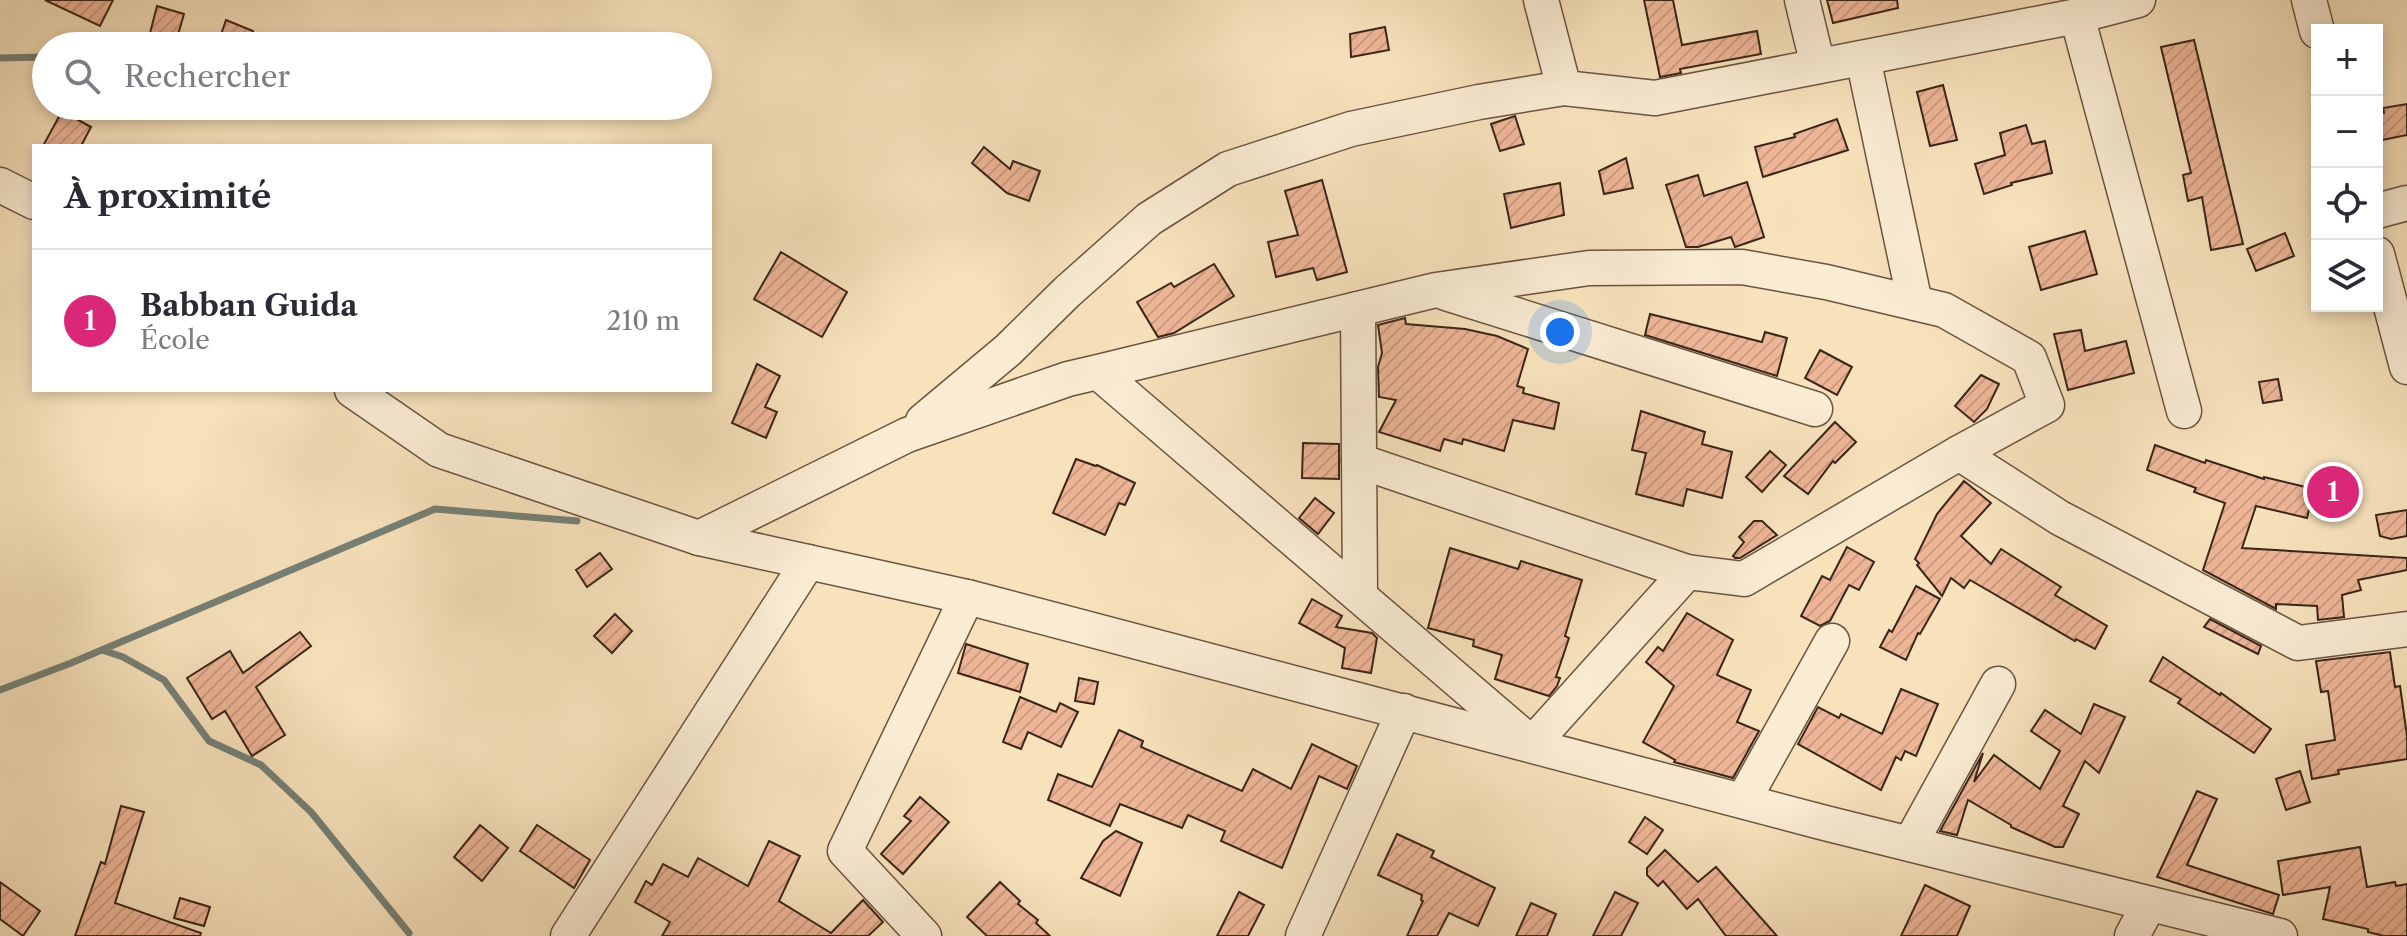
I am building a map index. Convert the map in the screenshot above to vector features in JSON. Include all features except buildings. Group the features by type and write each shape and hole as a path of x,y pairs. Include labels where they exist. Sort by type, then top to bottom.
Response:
{"street":[{"path":"1541,0 1564,88"},
{"path":"1802,0 1818,66"},
{"path":"907,435 1008,350 1149,219 1228,169 1351,129 1479,102 1564,88 1655,98 1863,58 2034,12 2077,16 2138,0"},
{"path":"2309,0 2315,24"},
{"path":"2077,16 2184,411"},
{"path":"1863,58 1915,303"},
{"path":"0,185 32,201"},
{"path":"2383,209 2407,203"},
{"path":"699,538 907,435 1068,379 1436,290 1589,268 1742,267 1826,282 1944,310 2029,358 2047,405 1744,579 1687,572 1359,461"},
{"path":"2383,277 2407,367"},
{"path":"1436,290 1815,409"},
{"path":"1358,309 1360,596"},
{"path":"1098,372 1532,744"},
{"path":"355,392 439,450 699,538 967,597 1743,801 2280,936"},
{"path":"1959,453 2060,518 2298,643 2407,629"},
{"path":"568,936 808,562"},
{"path":"1532,744 1687,572"},
{"path":"924,936 845,851 967,597"},
{"path":"1743,801 1832,641"},
{"path":"1910,844 1998,684"},
{"path":"1303,936 1404,711"},
{"path":"2132,936 2149,904"}],"waterway":[{"path":"0,58 32,57"},
{"path":"0,690 435,509 577,521"},
{"path":"102,650 123,657 164,680 209,741 261,765 311,812 409,933"}],"place":[{"name":"Babban Guida","path":"2333,492"}]}
